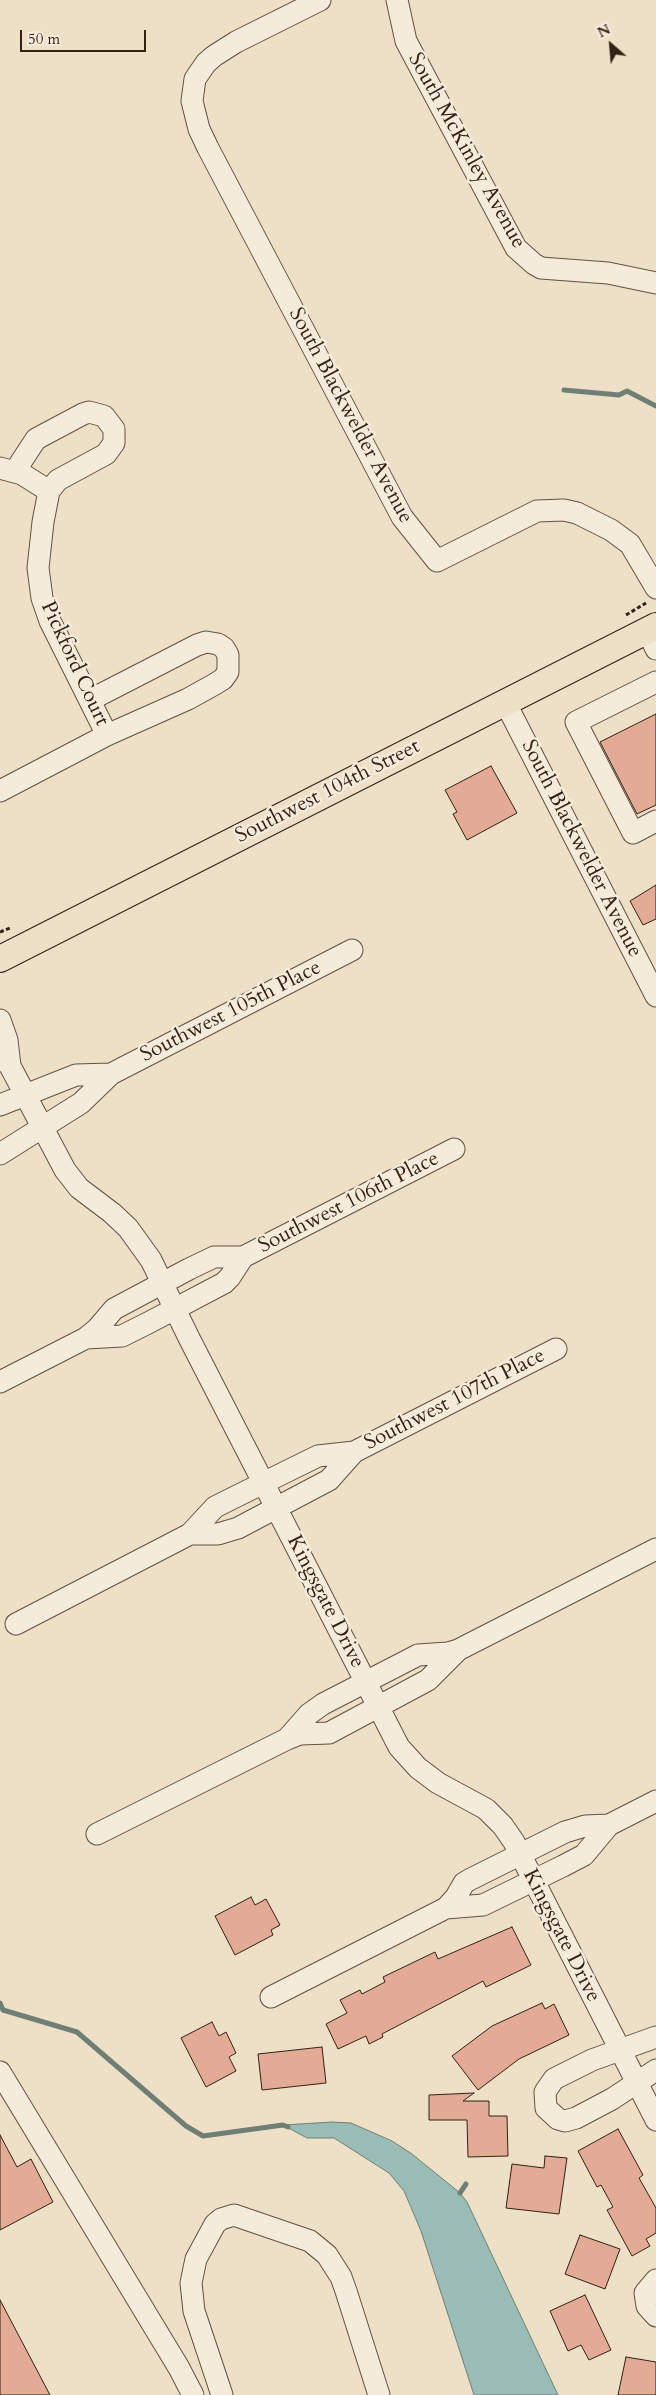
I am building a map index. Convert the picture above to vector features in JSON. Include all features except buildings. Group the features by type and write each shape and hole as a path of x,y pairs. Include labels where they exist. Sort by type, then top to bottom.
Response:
{"main road":[{"name":"Southwest 104th Street","path":"0,959 505,702 653,635"}],"street":[{"name":"South Blackwelder Avenue","path":"320,0 223,50 206,63 195,79 192,101 194,114 208,148 402,517 437,561 537,511 564,510 578,513 621,536 637,553 656,588"},
{"name":"South McKinley Avenue","path":"397,0 406,41 516,248 534,264 542,268 608,273 656,284"},
{"path":"89,412 104,416 114,429 112,448 98,460 58,480 49,491 30,478 8,470 36,439 83,414 89,412"},
{"name":"Pickford Court","path":"49,491 42,522 39,583 50,621 107,735"},
{"path":"0,790 107,735 188,699 223,679 230,664 228,655 224,648 218,644 206,642 90,700"},
{"path":"656,682 576,722 634,833 656,821"},
{"name":"South Blackwelder Avenue","path":"505,702 651,972 656,996"},
{"name":"Southwest 105th Place","path":"0,1154 91,1096 111,1074 352,950"},
{"name":"Kingsgate Drive","path":"0,1020 7,1040 5,1061 25,1095 54,1153 79,1188 112,1213 128,1228 151,1260 399,1747 408,1758 438,1783 486,1809 503,1826 520,1855 656,2120"},
{"name":"Southwest 105th Place","path":"0,1106 76,1076 111,1074"},
{"name":"Southwest 106th Place","path":"0,1382 86,1338 97,1329 114,1309 214,1257 243,1257 454,1149"},
{"name":"Southwest 106th Place","path":"86,1338 122,1336 175,1309 224,1283 230,1278 243,1257"},
{"name":"Southwest 107th Place","path":"16,1624 190,1534 215,1507 263,1482 318,1456 354,1452 556,1349"},
{"name":"Southwest 107th Place","path":"190,1534 227,1532 276,1508 329,1480 354,1452"},
{"path":"287,1739 315,1709 365,1682 418,1655 448,1653 458,1650 656,1549"},
{"path":"97,1834 287,1739 300,1734 329,1733 428,1680 458,1650"},
{"path":"446,1908 483,1905 533,1881 584,1855 609,1825 656,1801"},
{"path":"271,1997 446,1908 456,1897 464,1883 565,1832 586,1826 609,1825"},
{"path":"656,2037 592,2060 554,2079 545,2092 546,2108 558,2119 565,2121 576,2118 636,2084 656,2070"},
{"path":"0,2072 179,2368 193,2395"},
{"path":"222,2395 194,2312 190,2283 196,2259 214,2224 220,2219 234,2215 310,2241 327,2255 341,2277 379,2395"},
{"path":"656,2280 645,2293 647,2306 656,2316"}],"water":[{"path":"332,2122 351,2123 392,2141 412,2154 460,2193 467,2202 558,2395 474,2395 421,2231 404,2191 389,2173 334,2138 307,2138 283,2125"}],"waterway":[{"path":"564,390 619,395 627,391 656,406"},
{"path":"0,2003 3,2010 77,2032 186,2126 203,2136 283,2125 288,2127"},
{"path":"460,2193 466,2184"}]}
